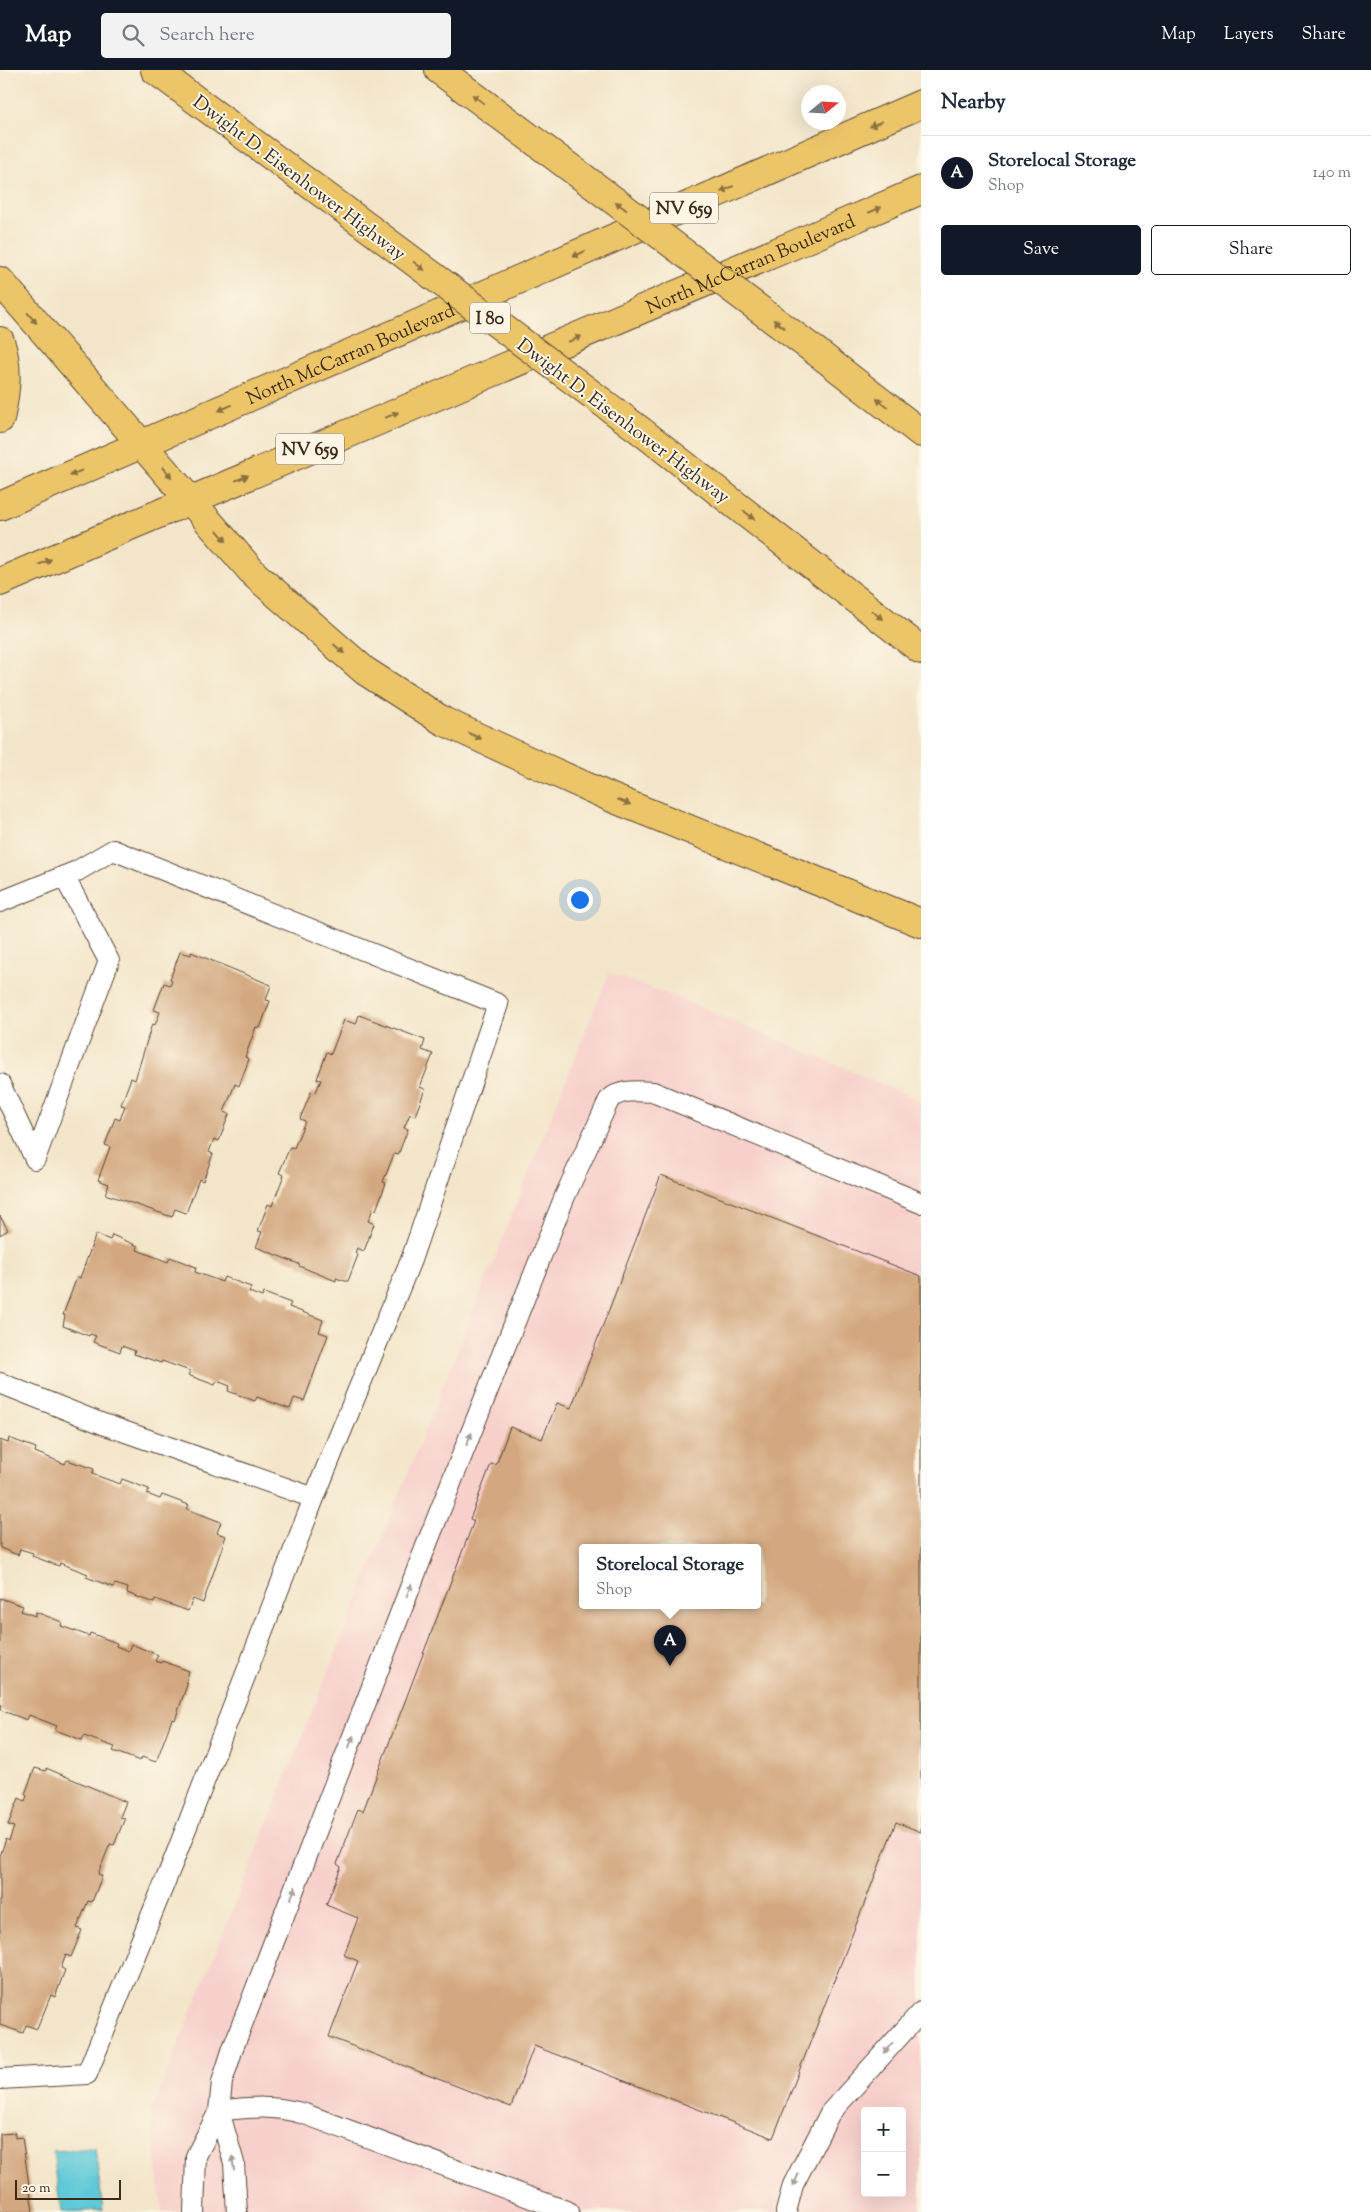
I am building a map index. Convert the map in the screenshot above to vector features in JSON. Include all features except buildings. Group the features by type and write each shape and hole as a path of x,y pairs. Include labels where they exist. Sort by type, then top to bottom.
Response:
{"main road":[{"name":"Dwight D. Eisenhower Highway","path":"155,70 641,431 921,650"},
{"path":"439,70 818,353 921,433"},
{"name":"North McCarran Boulevard","path":"0,506 921,104"},
{"name":"North McCarran Boulevard","path":"0,582 190,499 612,324 921,190"},
{"path":"0,281 255,575 364,671 443,722 612,798 921,923"},
{"path":"0,341 4,351 7,388 0,419"}],"lane":[{"path":"0,902 64,876 113,850 498,1004 411,1260 314,1498 175,1857 87,2074 0,2079"},
{"path":"0,1084 35,1159 109,961 64,876"},
{"path":"194,2212 196,2156 219,2111 222,2082 232,2048 276,1939 446,1495 565,1196 609,1100 614,1095 634,1091 653,1092 921,1203"},
{"path":"0,1383 103,1424 314,1498"},
{"path":"786,2212 793,2185 830,2113 921,2012"},
{"path":"219,2111 252,2107 280,2107 305,2114 569,2212"},
{"path":"219,2111 234,2163 237,2212"}],"shaded area":[{"path":"609,973 681,999 921,1101 921,2212 162,2212 151,2113"}],"water":[{"path":"95,2148 103,2210 61,2212 53,2151"}],"place":[{"name":"Storelocal Storage","path":"670,1666"}]}
